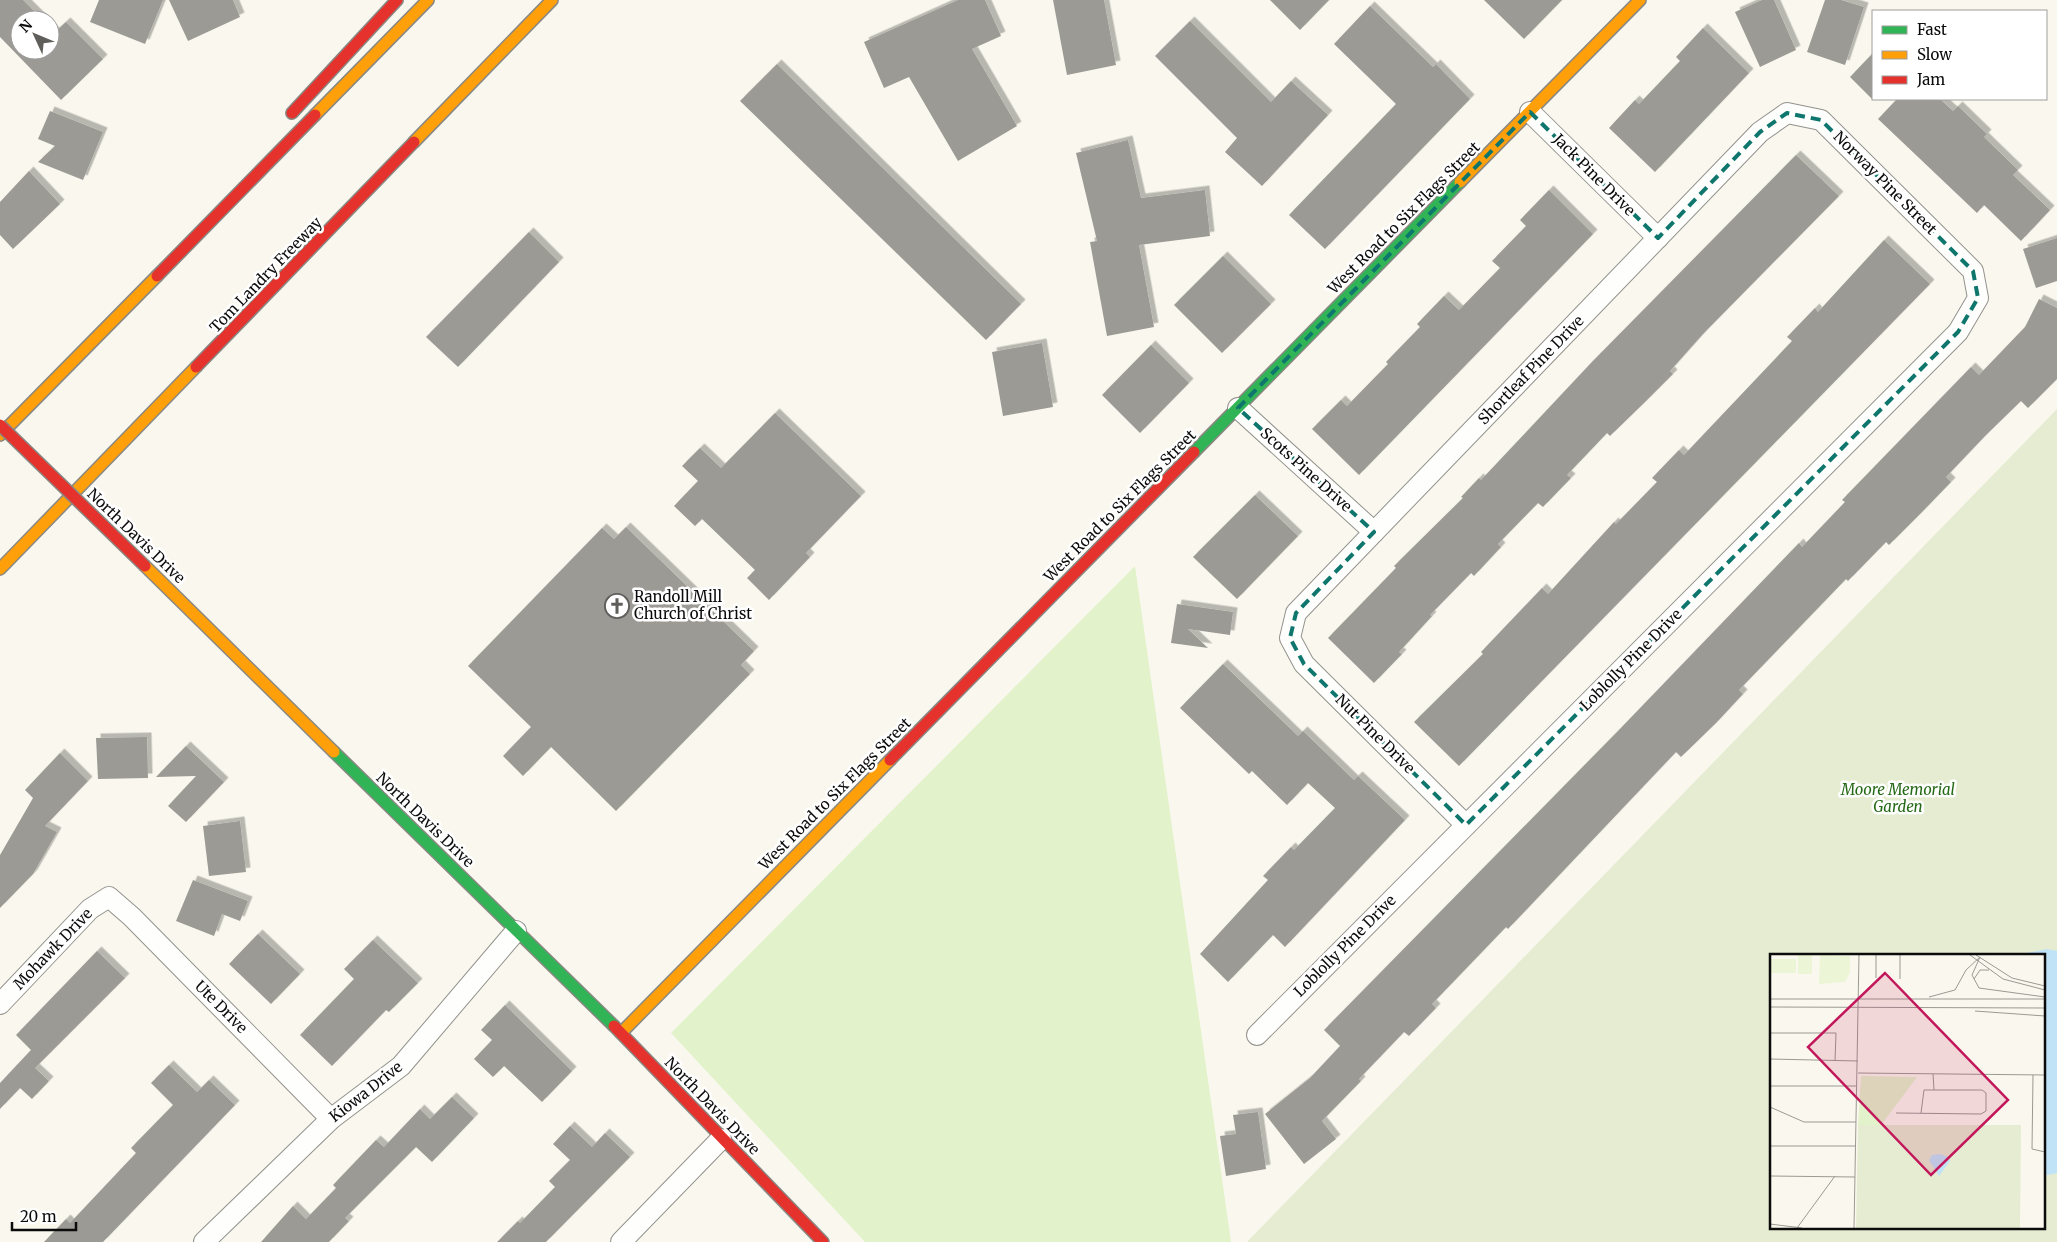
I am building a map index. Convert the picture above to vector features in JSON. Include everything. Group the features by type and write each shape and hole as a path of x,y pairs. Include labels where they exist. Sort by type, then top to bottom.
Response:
{"main road":[{"path":"283,124 397,0"},
{"path":"0,435 91,340 428,0"},
{"name":"Tom Landry Freeway","path":"0,569 552,0"},
{"name":"West Road to Six Flags Street","path":"621,1033 1640,0"},
{"path":"91,340 223,191"},
{"name":"North Davis Drive","path":"0,425 621,1033 823,1242"}],"street":[{"name":"Jack Pine Drive","path":"1530,112 1658,238"},
{"name":"Shortleaf Pine Drive","path":"1290,638 1296,613 1760,132 1787,114"},
{"name":"Norway Pine Street","path":"1787,114 1821,120 1973,271"},
{"name":"Loblolly Pine Drive","path":"1257,1035 1958,332 1978,298 1973,271"},
{"name":"Scots Pine Drive","path":"1238,408 1374,532"},
{"name":"Nut Pine Drive","path":"1290,638 1304,664 1466,825"},
{"name":"Mohawk Drive","path":"0,1004 90,909 109,897"},
{"name":"Ute Drive","path":"109,897 132,917 332,1119"},
{"name":"Kiowa Drive","path":"204,1242 332,1119 401,1066 516,931"},
{"path":"620,1242 722,1139"}],"highlighted area":[{"path":"1530,112 1658,238 1760,132 1787,113 1821,120 1973,271 1978,298 1958,332 1466,825 1304,664 1290,638 1296,613 1374,532 1238,408"}],"green space":[{"name":"Moore Memorial Garden","path":"2057,409 2057,1242 1247,1242"},
{"path":"1135,566 1231,1242 865,1242 671,1033"}],"water":[{"path":"2047,949 2057,951 2057,1173 2044,1176 2044,954 2021,954"}],"building":[{"path":"0,0 23,0 33,10 10,10 10,47 0,37"},
{"path":"99,0 163,0 145,44 90,22"},
{"path":"169,0 233,0 240,17 188,41"},
{"path":"958,0 985,0 1001,36 972,49 1017,126 958,161 909,77 884,88 864,42"},
{"path":"1053,0 1104,0 1116,65 1067,75"},
{"path":"1270,0 1329,0 1300,30"},
{"path":"1484,0 1562,0 1524,39"},
{"path":"1762,0 1774,0 1796,50 1760,67 1735,12"},
{"path":"1825,0 1841,0 1864,7 1845,65 1807,52"},
{"path":"1370,6 1433,67 1436,64 1470,99 1325,249 1289,215 1396,104 1334,44"},
{"path":"1190,21 1271,102 1291,81 1328,115 1262,186 1225,152 1237,138 1155,56"},
{"path":"66,22 103,59 61,100 22,60 60,60 60,27"},
{"path":"1703,28 1749,73 1655,172 1609,128 1635,100 1639,104 1680,61 1676,57"},
{"path":"1872,54 1872,99 1850,77"},
{"path":"777,64 1021,304 986,340 740,101"},
{"path":"1896,100 1941,100 1953,111 1958,106 1987,134 1984,137 2018,170 2013,175 2050,210 2021,241 1984,205 1977,213 1878,119"},
{"path":"50,111 103,132 83,180 38,162 55,146 38,139"},
{"path":"1128,140 1141,198 1205,190 1210,236 1139,245 1154,327 1107,336 1090,242 1097,241 1076,153"},
{"path":"1796,155 1839,196 1703,334 1670,371 1673,374 1610,436 1607,433 1567,475 1571,478 1543,507 1538,503 1498,544 1501,547 1474,576 1471,573 1430,615 1432,616 1399,652 1402,654 1374,683 1328,638 1396,568 1394,566 1463,498 1461,497 1479,478 1481,480 1591,363"},
{"path":"29,171 60,204 13,249 0,235 0,202"},
{"path":"1549,190 1593,234 1359,475 1312,429 1341,400 1347,406 1388,364 1386,362 1420,327 1417,324 1444,296 1459,310 1500,268 1492,261 1526,226 1520,220"},
{"path":"529,232 559,262 458,367 426,337"},
{"path":"2057,238 2057,281 2036,288 2023,249"},
{"path":"1884,240 1930,284 1459,766 1414,722 1483,654 1481,652 1542,588 1548,594 1614,522 1616,524 1657,482 1652,478 1679,450 1684,455 1792,341 1787,337 1815,308 1818,312"},
{"path":"1223,256 1271,304 1222,353 1174,305"},
{"path":"2039,299 2057,308 2057,379 2028,408 2021,401 1985,436 1946,477 1951,482 1923,511 1889,545 1886,542 1848,581 1846,579 1739,690 1743,694 1716,723 1681,757 1676,752 1508,929 1506,927 1432,1004 1436,1008 1409,1036 1404,1032 1359,1079 1361,1081 1322,1121 1336,1139 1304,1164 1265,1114 1310,1078 1340,1046 1324,1030 1618,731 1799,543 1802,547 1845,502 1842,500 1971,367 1979,375 2025,327"},
{"path":"1042,343 1053,407 1003,416 992,352"},
{"path":"1151,345 1189,383 1140,433 1102,395"},
{"path":"775,413 861,496 806,553 810,557 769,600 747,578 755,570 702,519 695,526 674,506 698,481 682,466 700,448 721,468"},
{"path":"1255,495 1298,536 1237,599 1193,557"},
{"name":"Randoll Mill Church of Christ","path":"626,527 754,651 741,665 750,674 616,811 551,747 523,776 503,756 531,727 468,666 602,528 614,539"},
{"path":"1177,604 1233,612 1230,635 1188,629 1208,648 1171,643"},
{"path":"1223,664 1298,736 1303,731 1354,780 1358,776 1405,820 1285,947 1273,935 1228,982 1200,954 1268,880 1263,876 1291,847 1294,850 1335,808 1308,783 1287,805 1252,771 1249,774 1180,708"},
{"path":"147,737 148,778 98,779 96,738"},
{"path":"186,746 224,782 186,822 168,806 196,776 156,777"},
{"path":"60,753 88,781 45,826 57,832 33,874 0,908 0,855 33,798 25,790"},
{"path":"240,821 246,872 209,876 203,826"},
{"path":"193,880 248,901 240,921 222,914 214,936 176,921"},
{"path":"258,934 300,974 271,1004 229,964"},
{"path":"373,940 418,983 389,1012 386,1010 332,1066 300,1035 354,979 344,969"},
{"path":"97,951 125,978 35,1068 49,1081 32,1099 20,1088 0,1109 0,1083 31,1050 16,1035"},
{"path":"505,1005 572,1071 542,1102 504,1066 493,1077 474,1059 492,1040 481,1030"},
{"path":"169,1065 197,1092 209,1080 235,1105 103,1242 44,1242 66,1219 70,1223 136,1153 131,1148 173,1105 151,1083"},
{"path":"452,1097 474,1118 432,1162 416,1147 345,1218 349,1221 329,1242 261,1242 293,1206 306,1219 336,1188 333,1185 376,1140 384,1147 420,1109 430,1119"},
{"path":"1258,1112 1266,1169 1226,1176 1220,1136 1236,1134 1233,1115"},
{"path":"570,1126 592,1147 605,1133 630,1157 546,1242 497,1242 518,1221 520,1223 555,1187 549,1181 570,1160 553,1144"}],"traffic: fast":[{"path":"1194,452 1460,182"},
{"path":"334,752 614,1026"}],"traffic: slow":[{"path":"315,115 428,0"},
{"path":"414,142 552,0"},
{"path":"1460,182 1640,0"},
{"path":"0,435 157,276"},
{"path":"0,569 196,367"},
{"path":"145,566 334,752"},
{"path":"621,1033 890,760"}],"traffic: jam":[{"path":"292,113 397,0"},
{"path":"157,276 315,115"},
{"path":"196,367 414,142"},
{"path":"0,425 145,566"},
{"path":"890,760 1194,452"},
{"path":"614,1026 823,1242"}],"place":[{"name":"Randoll Mill Church of Christ","path":"617,606"}]}
